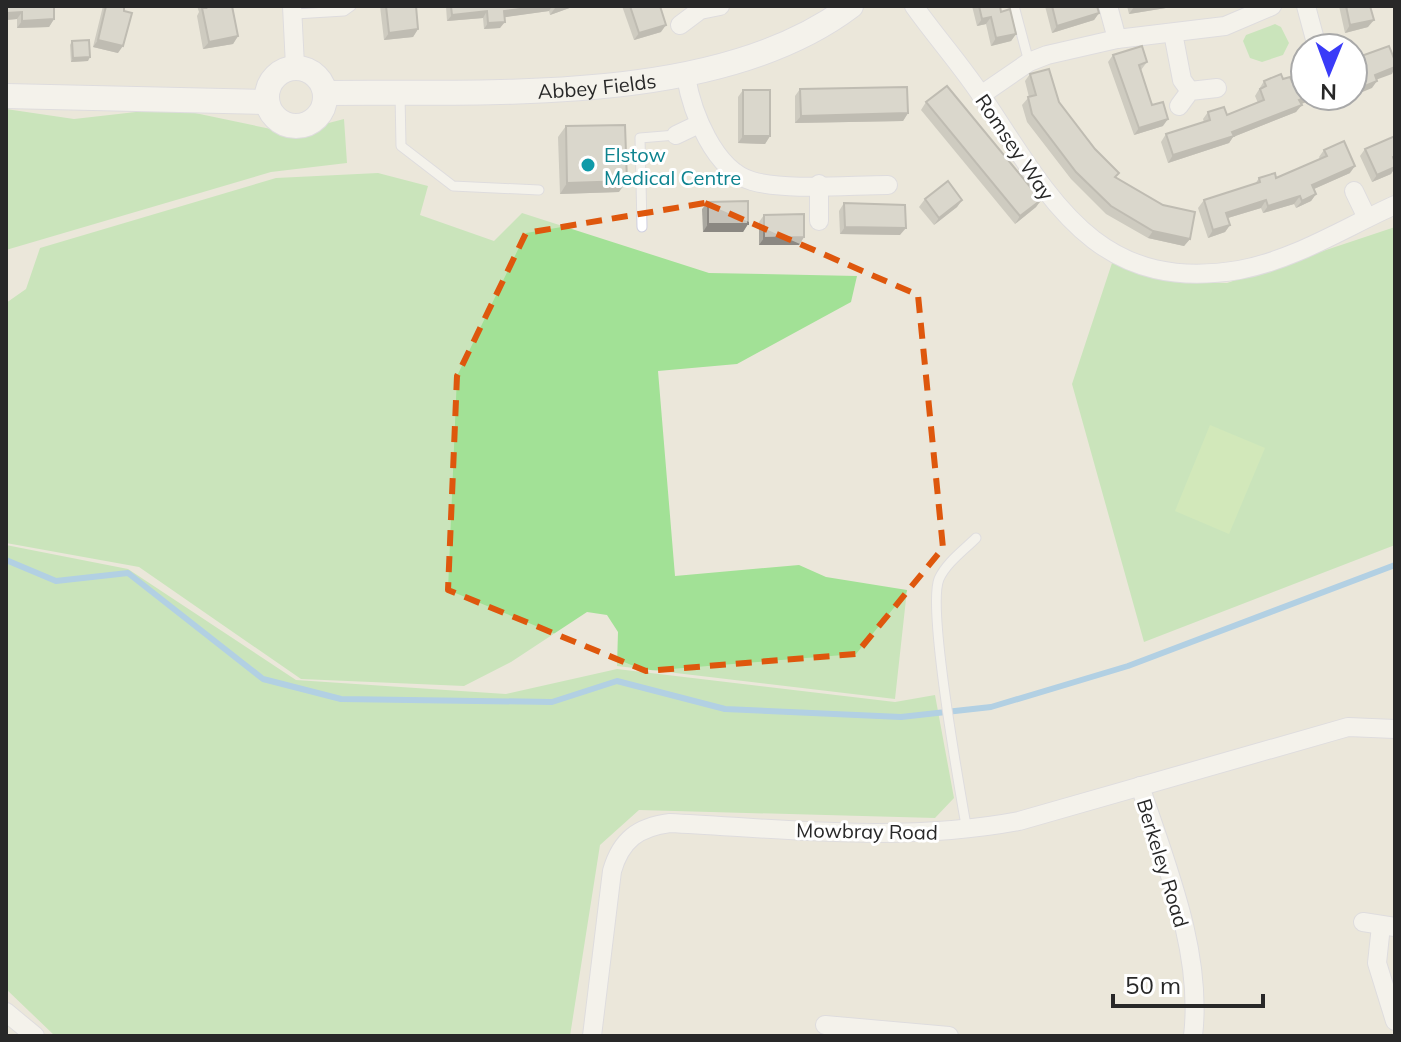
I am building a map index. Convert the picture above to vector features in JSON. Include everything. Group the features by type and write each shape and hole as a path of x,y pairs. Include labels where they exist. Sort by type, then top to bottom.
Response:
{"street":[{"path":"680,25 699,8 720,6"},
{"name":"Abbey Fields","path":"325,93 605,86 686,77 768,50 827,25 851,6"},
{"name":"Romsey Way","path":"914,6 981,95 1044,193 1073,225 1101,247 1139,264 1201,273 1238,270 1272,261 1395,205"},
{"path":"1108,6 1117,39"},
{"path":"981,95 1029,62 1117,39 1225,26 1272,6"},
{"path":"1306,6 1311,32"},
{"path":"294,10 295,66"},
{"path":"1173,33 1185,99 1217,88"},
{"path":"295,66 317,74 325,93 319,118 297,127 275,119 265,102 274,76 295,66"},
{"path":"686,77 699,124 739,175 766,184 888,185"},
{"path":"6,96 265,102"},
{"path":"676,135 699,124"},
{"path":"819,184 819,221"},
{"path":"1354,191 1367,218"},
{"name":"Mowbray Road","path":"592,1036 612,871 618,849 650,826 670,823 890,835 967,831 1019,821 1348,727 1395,729"},
{"name":"Berkeley Road","path":"1140,786 1187,942 1194,987 1193,1036"},
{"path":"1380,925 1377,963 1395,1021"},
{"path":"6,1012 35,1036"},
{"path":"825,1025 949,1036"}],"lane":[{"path":"294,10 344,11 351,6"},
{"path":"1014,6 1029,62"},
{"path":"400,92 401,146 453,186 539,190"},
{"path":"642,227 640,138 676,135"},
{"path":"967,831 944,686 938,580 976,538"}],"highlighted area":[{"path":"705,203 918,295 943,548 856,654 646,671 448,590 457,376 526,233"}],"green space":[{"path":"1275,24 1281,27 1289,43 1283,55 1262,62 1250,58 1243,41 1246,35"},
{"path":"171,108 290,133 344,119 347,163 271,172 6,250 6,109 74,119"},
{"path":"378,173 428,186 420,215 494,241 522,213 709,273 857,276 851,302 737,364 658,371 675,576 799,565 826,577 907,590 895,699 617,666 618,632 607,615 587,612 511,662 464,686 301,679 139,567 6,543 6,303 26,289 40,248 276,178"},
{"path":"1395,227 1395,545 1144,642 1072,384 1112,263 1168,281 1227,283"},
{"path":"1210,425 1265,448 1229,534 1175,511"},
{"path":"6,545 128,569 296,680 506,694 617,669 895,702 935,695 954,798 935,818 639,810 600,845 570,1036 55,1036 6,989"}],"building":[{"path":"6,6 54,6 54,19 22,21 22,12 6,13"},
{"path":"106,6 124,6 124,11 132,13 123,46 98,40"},
{"path":"232,6 238,36 209,42 202,8"},
{"path":"386,6 416,6 418,29 389,33"},
{"path":"451,6 543,6 504,11 505,22 488,23 487,11 452,15"},
{"path":"630,6 660,6 666,25 639,33"},
{"path":"979,6 1000,6 1001,12 1010,9 1016,34 996,38 991,17 982,19"},
{"path":"1052,6 1097,6 1099,13 1057,26"},
{"path":"1346,6 1370,6 1374,20 1350,25"},
{"path":"89,40 90,57 73,58 72,41"},
{"path":"1142,46 1147,62 1139,65 1152,105 1163,102 1168,119 1139,128 1113,55"},
{"path":"1389,46 1395,67 1375,75 1377,81 1369,84 1369,53"},
{"path":"1049,69 1059,102 1095,149 1119,173 1115,177 1163,205 1195,212 1190,239 1153,231 1111,206 1076,172 1032,114 1028,97 1036,95 1030,74"},
{"path":"1281,74 1283,79 1289,77 1289,110 1232,132 1234,136 1173,155 1166,134 1210,120 1208,112 1224,107 1227,115 1264,100 1260,89 1266,86 1264,81"},
{"path":"947,86 1041,200 1020,216 926,102"},
{"path":"907,87 908,113 801,116 800,89"},
{"path":"743,90 770,90 770,136 743,136"},
{"name":"Elstow Medical Centre","path":"625,125 627,181 567,183 566,126"},
{"path":"1395,136 1395,167 1377,175 1365,149"},
{"path":"1344,141 1355,166 1312,185 1316,194 1302,201 1300,196 1268,206 1266,200 1226,213 1230,225 1213,230 1204,200 1260,182 1259,178 1275,173 1276,178 1327,156 1324,150"},
{"path":"948,181 962,200 939,218 925,199"},
{"path":"748,201 748,224 708,224 708,202"},
{"path":"844,203 905,205 906,228 845,227"},
{"path":"804,214 804,237 764,238 764,215"}],"waterway":[{"path":"6,560 56,581 128,573 263,679 341,699 552,702 617,681 725,709 901,717 991,707 1128,666 1395,565"}],"place":[{"name":"Elstow Medical Centre","path":"588,165"}]}
